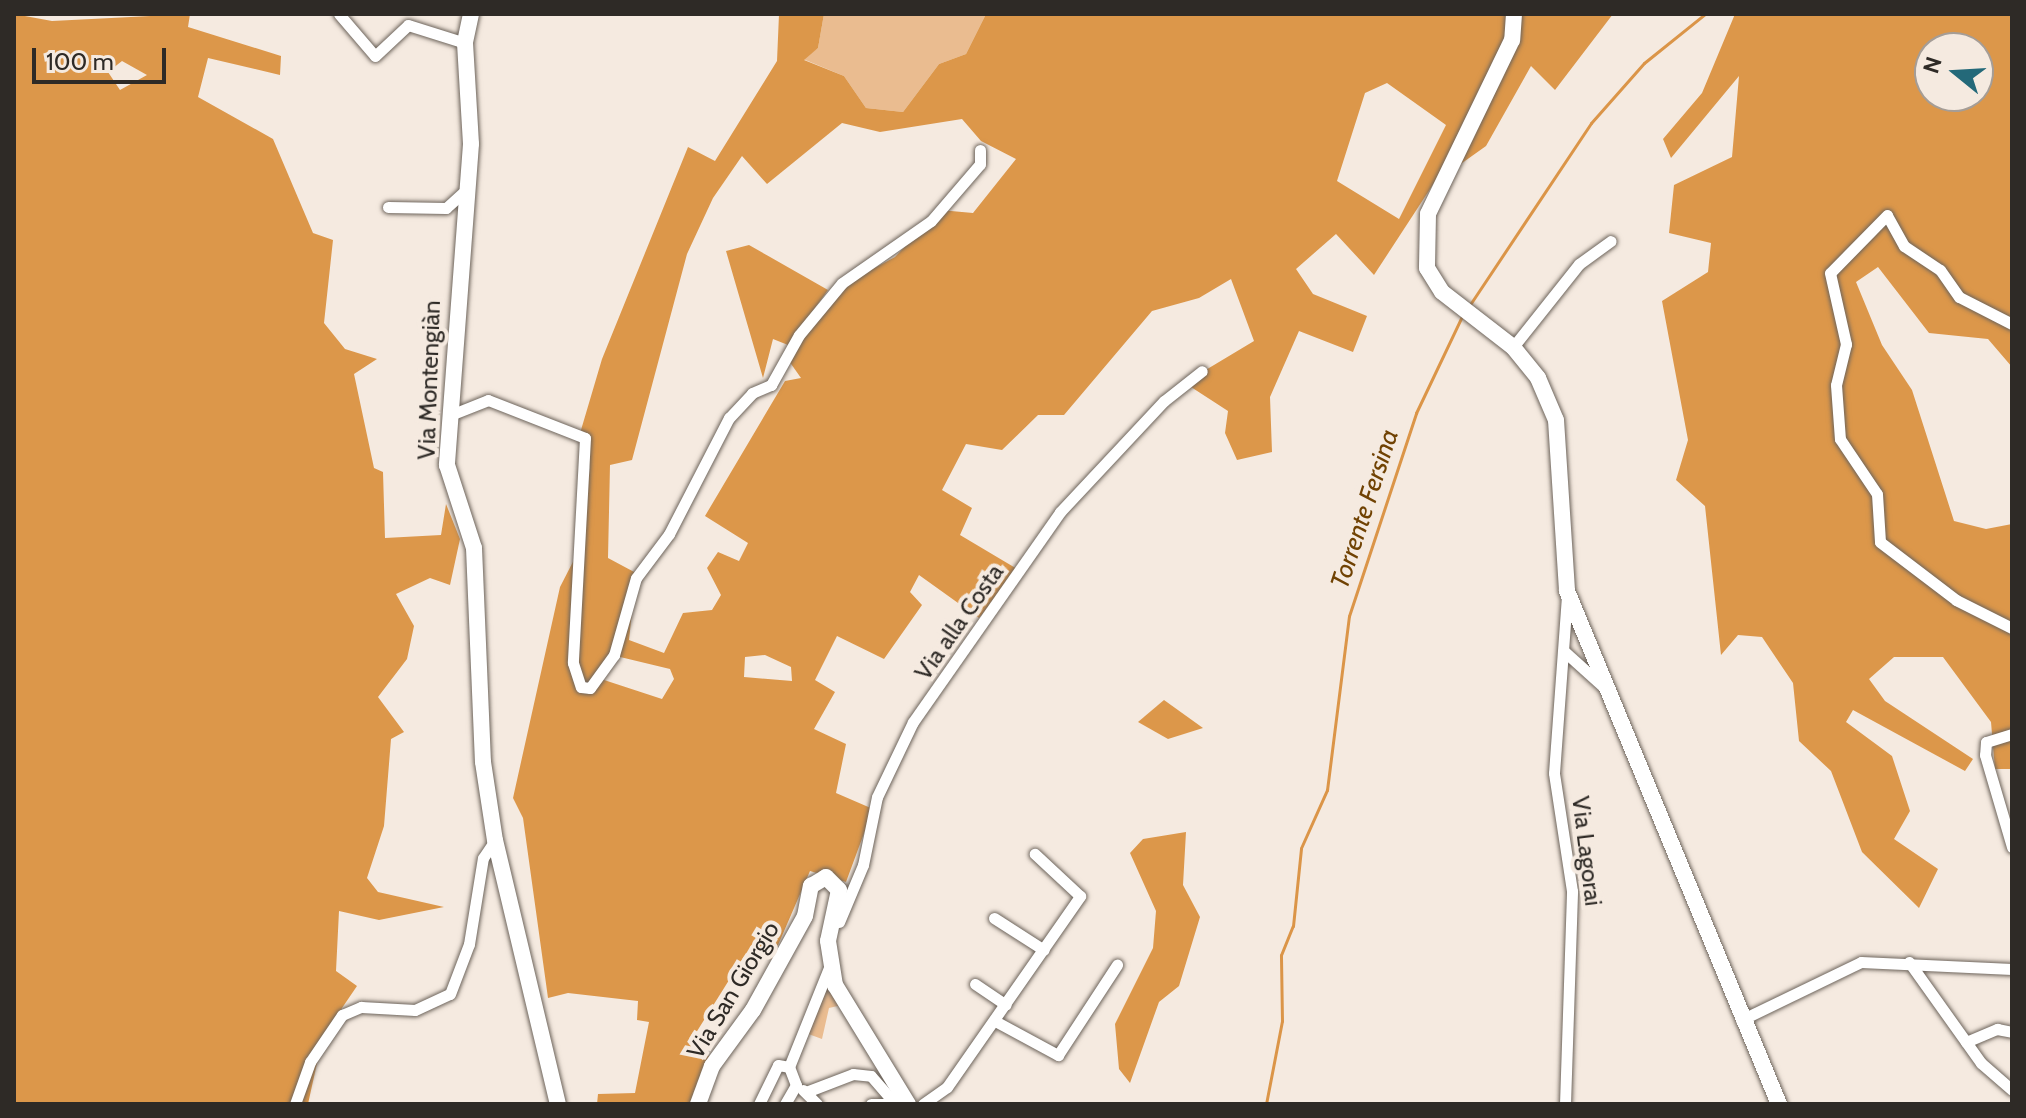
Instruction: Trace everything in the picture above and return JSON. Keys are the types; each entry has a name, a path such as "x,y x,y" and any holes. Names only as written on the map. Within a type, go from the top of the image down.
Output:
{"street":[{"path":"339,14 375,56 408,25 465,43"},
{"name":"Via Montengiàn","path":"471,14 465,43 471,144 464,192 447,465 474,548 483,762 495,840 558,1104"},
{"name":"Via Lagorai","path":"1514,14 1512,40 1428,214 1424,250 1442,292 1513,347 1538,378 1556,420 1567,591 1554,773 1572,891 1565,1104"},
{"path":"448,416 488,400 585,438 573,663 581,687 590,688 614,655 636,578 669,534 729,418 771,385 806,325 842,283 931,221 980,164 980,150"},
{"path":"388,207 446,208 464,192"},
{"path":"2012,324 1959,297 1940,270 1904,246 1887,215 1830,273 1846,344 1836,385 1840,439 1877,494 1880,542 1956,600 2012,628"},
{"path":"1513,347 1579,264 1611,241"},
{"name":"Via alla Costa","path":"828,941 863,865 877,797 913,722 1060,512 1164,401 1202,371"},
{"name":"Via Lagorai","path":"1567,591 1741,1020 1779,1104"},
{"path":"1565,652 1588,641"},
{"name":"Via Lagorai","path":"1565,652 1607,690"},
{"path":"2012,734 1986,742 2012,847"},
{"path":"295,1104 310,1062 342,1015 361,1007 415,1010 450,994 469,944 483,858 495,840"},
{"path":"923,1104 947,1087 1044,950 1080,890 1035,854"},
{"name":"Via San Giorgio","path":"698,1104 712,1066 753,1010 805,916 811,886 826,877 839,890 828,941 830,965 908,1104"},
{"path":"994,918 1044,950"},
{"path":"1741,1020 1861,962 2012,967"},
{"path":"1909,962 1966,1042 2012,1090"},
{"path":"789,1067 830,965"},
{"path":"995,1021 1058,1055 1117,965"},
{"path":"975,984 1006,1005"},
{"path":"1966,1042 1997,1029 2012,1032"},
{"path":"759,1104 778,1065 789,1067 809,1097"},
{"path":"785,1104 862,1075 884,1085 894,1104 871,1104"}],"shaded area":[{"path":"14,14 52,21 190,14 188,27 281,56 280,75 208,58 198,97 273,139 313,233 333,240 324,323 345,349 377,359 354,374 374,468 383,472 385,538 441,535 446,504 460,539 450,585 430,578 396,594 414,626 407,659 378,697 404,732 391,739 384,826 367,878 378,892 444,907 379,920 339,911 336,971 357,986 323,1036 308,1104 14,1104","holes":["122,61 147,75 120,90 108,72"]},
{"path":"779,14 824,14 818,48 804,60 844,76 866,108 903,112 939,64 966,54 986,14 1613,14 1555,90 1531,66 1486,146 1434,183 1374,275 1336,234 1296,269 1313,294 1367,316 1353,352 1299,331 1270,397 1272,452 1237,460 1225,433 1228,411 1191,387 1194,377 1254,341 1231,279 1199,298 1152,311 1064,415 1038,415 1002,450 966,444 942,490 972,508 960,535 1019,570 979,618 919,575 910,592 922,605 884,659 837,636 815,680 835,692 814,729 846,744 836,793 873,809 846,882 810,871 772,959 746,953 689,1044 712,1058 693,1104 597,1104 598,1094 635,1093 649,1022 637,1020 638,1001 568,993 548,998 523,818 513,798 560,587 578,552 590,468 581,430 602,359 688,147 715,161 777,61","holes":["1387,83 1446,125 1399,219 1337,181 1365,93","962,119 981,141 1016,159 973,213 940,210 895,257 854,279 813,322 789,361 801,378 785,381 705,516 748,543 739,561 718,552 707,568 721,595 712,610 683,613 664,653 629,640 636,573 608,558 610,465 632,460 687,254 713,198 742,156 767,184 842,123 880,132","765,655 791,667 792,681 744,677 745,657","616,656 670,669 674,679 662,699 601,679"]},
{"path":"824,14 986,14 966,54 939,64 903,112 866,108 844,76 803,59 818,48"},
{"path":"1735,14 2012,14 2012,367 1988,339 1929,333 1878,267 1856,282 1882,345 1912,390 1954,521 1986,529 2012,524 2012,769 1995,769 1991,722 1943,657 1894,657 1869,679 1885,701 1973,759 1965,771 1853,710 1846,722 1892,756 1910,811 1894,839 1938,869 1919,908 1862,852 1831,771 1799,741 1793,683 1762,637 1738,635 1721,655 1705,506 1676,480 1688,440 1662,301 1708,272 1711,243 1669,233 1674,185 1732,157 1739,76 1671,158 1663,139 1702,93"},
{"path":"749,245 828,290 788,345 773,339 763,378 726,251"},
{"path":"1164,700 1203,728 1168,739 1138,722"},
{"path":"1186,832 1183,885 1200,917 1179,986 1159,1002 1130,1083 1119,1069 1115,1024 1153,948 1156,911 1130,853 1143,839"},
{"path":"825,972 842,1005 829,1008 822,1039 803,1032"}],"waterway":[{"name":"Torrente Fersina","path":"1469,306 1591,123 1644,63 1705,14"},
{"name":"Torrente Fersina","path":"1266,1104 1282,1021 1281,955 1293,926 1301,848 1327,790 1349,616 1416,413 1462,316"}]}
